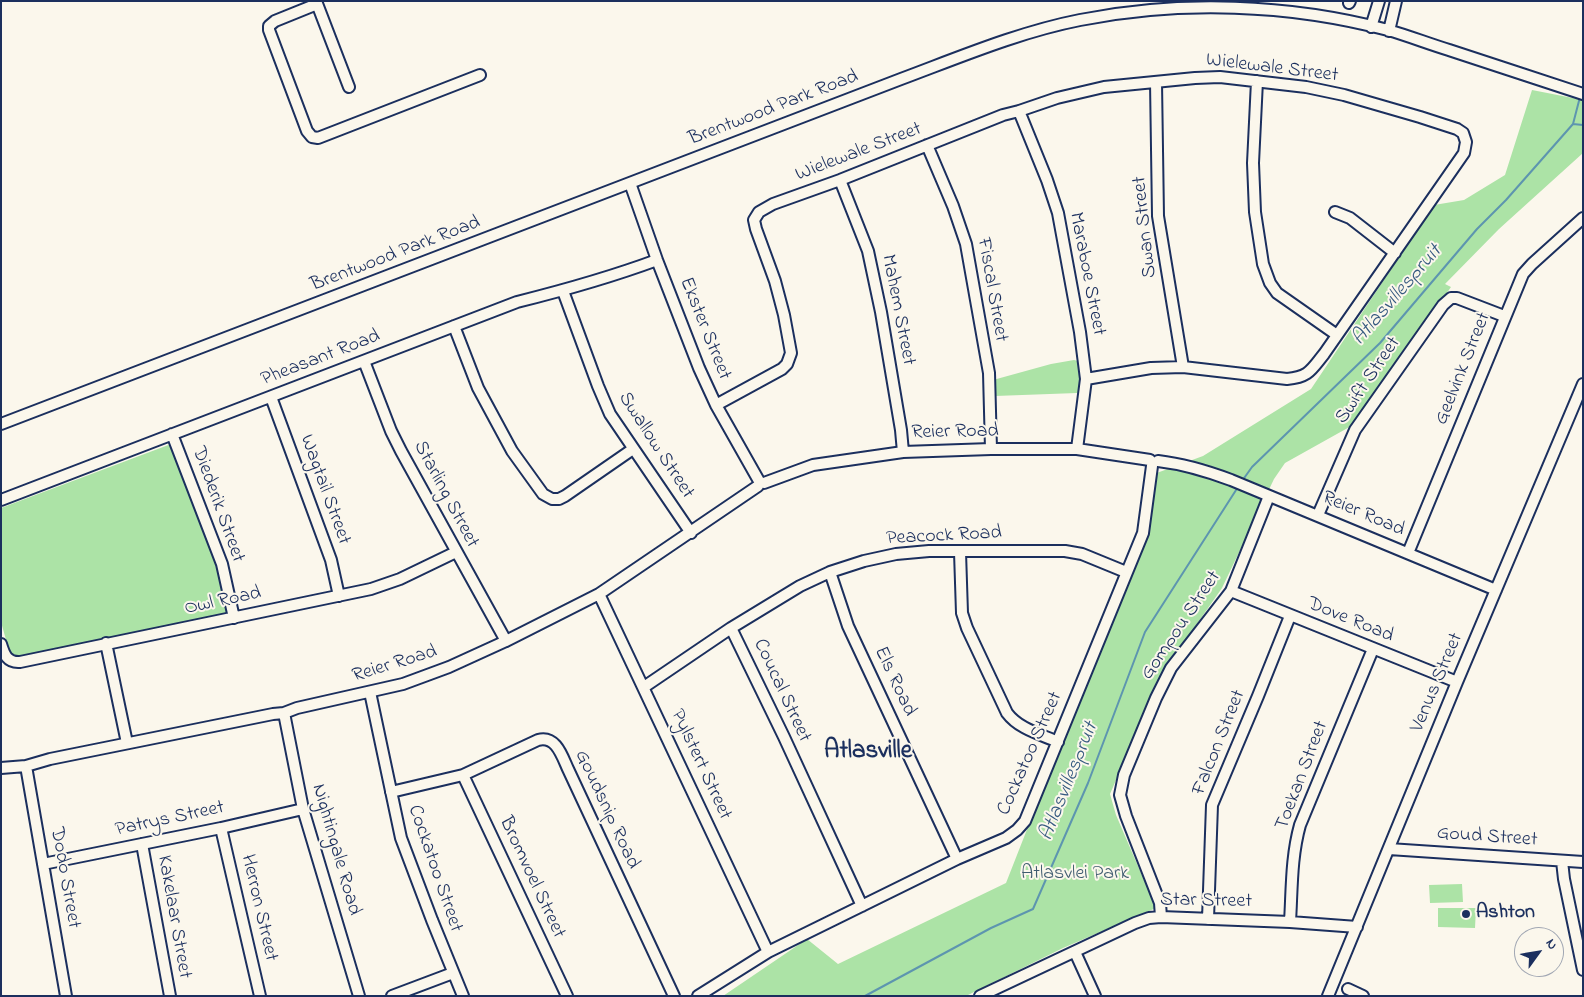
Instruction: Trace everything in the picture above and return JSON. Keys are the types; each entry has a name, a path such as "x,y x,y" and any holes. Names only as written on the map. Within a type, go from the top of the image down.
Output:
{"street":[{"path":"1372,26 1379,1"},
{"path":"1389,31 1396,1"},
{"path":"349,87 317,3 275,21 270,26 269,30 307,131 312,137 318,138 480,75"},
{"name":"Brentwood Park Road","path":"1,424 990,46 1032,32 1080,20 1139,10 1177,7 1257,8 1303,14 1372,26 1579,92"},
{"name":"Wielewale Street","path":"716,405 782,369 787,364 791,353 775,281 756,229 754,220 759,212 773,204 840,180 1004,115 1057,98 1104,87 1220,77 1306,87 1344,95 1420,117 1463,133 1466,142 1464,153 1307,375 1287,379 1183,367 1152,368 1086,379"},
{"path":"1257,81 1253,163 1255,212 1263,264 1270,283 1277,292 1336,335"},
{"name":"Swan Street","path":"1156,82 1158,216 1183,367"},
{"name":"Maraboe Street","path":"1019,111 1058,212 1080,332 1086,379 1076,449"},
{"name":"Fiscal Street","path":"928,145 966,244 989,372 991,449"},
{"name":"Mahem Street","path":"840,180 868,250 881,312 903,452"},
{"name":"Ekster Street","path":"630,183 699,368 716,405 760,483"},
{"path":"1335,212 1350,218 1395,253"},
{"name":"Geelvink Street","path":"1408,553 1504,316 1526,270 1583,218"},
{"name":"Pheasant Road","path":"1,500 517,302 563,291 658,260"},
{"name":"Swallow Street","path":"563,291 610,414 691,533"},
{"name":"Swift Street","path":"1318,515 1355,430 1443,305 1451,298 1457,298 1504,316"},
{"path":"454,326 478,388 490,412 512,452 539,491 547,498 562,498 633,449"},
{"name":"Starling Street","path":"364,361 391,431 506,641"},
{"name":"Venus Street","path":"1328,996 1457,682 1583,384"},
{"name":"Wagtail Street","path":"271,397 332,560 339,596"},
{"name":"Diederik Street","path":"172,434 222,564 234,618"},
{"name":"Reier Road","path":"1,768 26,766 127,743 284,713 297,708 403,684 435,673 506,641 599,594 691,533 760,483 813,465 903,452 1076,449 1154,462 1179,464 1203,470 1245,485 1496,590"},
{"name":"Cockatoo Street","path":"698,996 768,952 957,859 1006,838 1025,821 1143,533 1154,462"},
{"name":"Gompou Street","path":"1161,917 1160,903 1126,816 1120,795 1124,775 1156,698 1171,668 1231,591 1269,496"},
{"name":"Peacock Road","path":"644,686 731,628 800,586 830,572 864,561 896,554 929,551 1065,551 1082,554 1126,572"},
{"name":"Owl Road","path":"1,644 4,655 11,662 15,663 371,589 400,579 456,552"},
{"path":"960,552 962,613 967,628 1007,714 1021,727 1058,742"},
{"name":"Els Road","path":"830,572 848,626 957,859"},
{"name":"Dove Road","path":"1231,591 1457,682"},
{"name":"Pylstert Street","path":"599,594 768,952"},
{"name":"Falcon Street","path":"1208,919 1212,805 1290,616"},
{"name":"Coucal Street","path":"731,628 780,728 862,906"},
{"path":"106,644 127,743"},
{"name":"Toekan Street","path":"1290,922 1293,856 1300,825 1373,649"},
{"name":"Cockatoo Street","path":"370,692 401,838 463,996"},
{"name":"Nightingale Road","path":"284,713 302,809 359,996"},
{"name":"Goudsnip Road","path":"390,792 463,775 538,740 547,740 556,746 674,996"},
{"name":"Dodo Street","path":"26,766 66,996"},
{"name":"Bromvoel Street","path":"463,775 567,996"},
{"name":"Patrys Street","path":"43,864 221,828 302,809"},
{"name":"Herron Street","path":"221,828 260,996"},
{"name":"Kakelaar Street","path":"142,844 170,996"},
{"name":"Goud Street","path":"1389,848 1583,862"},
{"path":"1562,861 1583,970"},
{"name":"Star Street","path":"980,996 1149,918 1290,922 1357,927"},
{"path":"1074,952 1094,996"},
{"path":"392,996 453,973"},
{"path":"1348,989 1363,996"}],"green space":[{"name":"Atlasvlei Park","path":"1532,90 1583,100 1583,153 1499,229 1445,284 1451,287 1353,425 1285,463 1274,479 1222,588 1162,674 1110,794 1116,815 1156,908 1063,948 966,996 723,996 807,939 838,964 1006,883 1075,707 1145,537 1154,474 1203,456 1311,389 1434,205 1464,200 1505,175"},
{"path":"1078,361 1080,366 1080,391 1077,393 995,396 993,380 1051,364"},
{"path":"171,444 220,567 229,610 227,613 222,617 15,657 10,654 1,622 1,508"},
{"path":"1462,884 1463,902 1430,903 1429,885"},
{"path":"1438,908 1476,908 1475,928 1438,927"}],"waterway":[{"name":"Atlasvillespruit","path":"1242,481 1252,467 1380,343 1477,229 1506,200 1573,124 1580,97"},
{"path":"1573,124 1583,125"},
{"name":"Atlasvillespruit","path":"865,996 991,928 1033,909 1088,783 1145,632 1238,487"}],"place":[{"name":"Ashton","path":"1466,914"}],"district":[{"name":"Atlasville","path":"868,753"}]}
